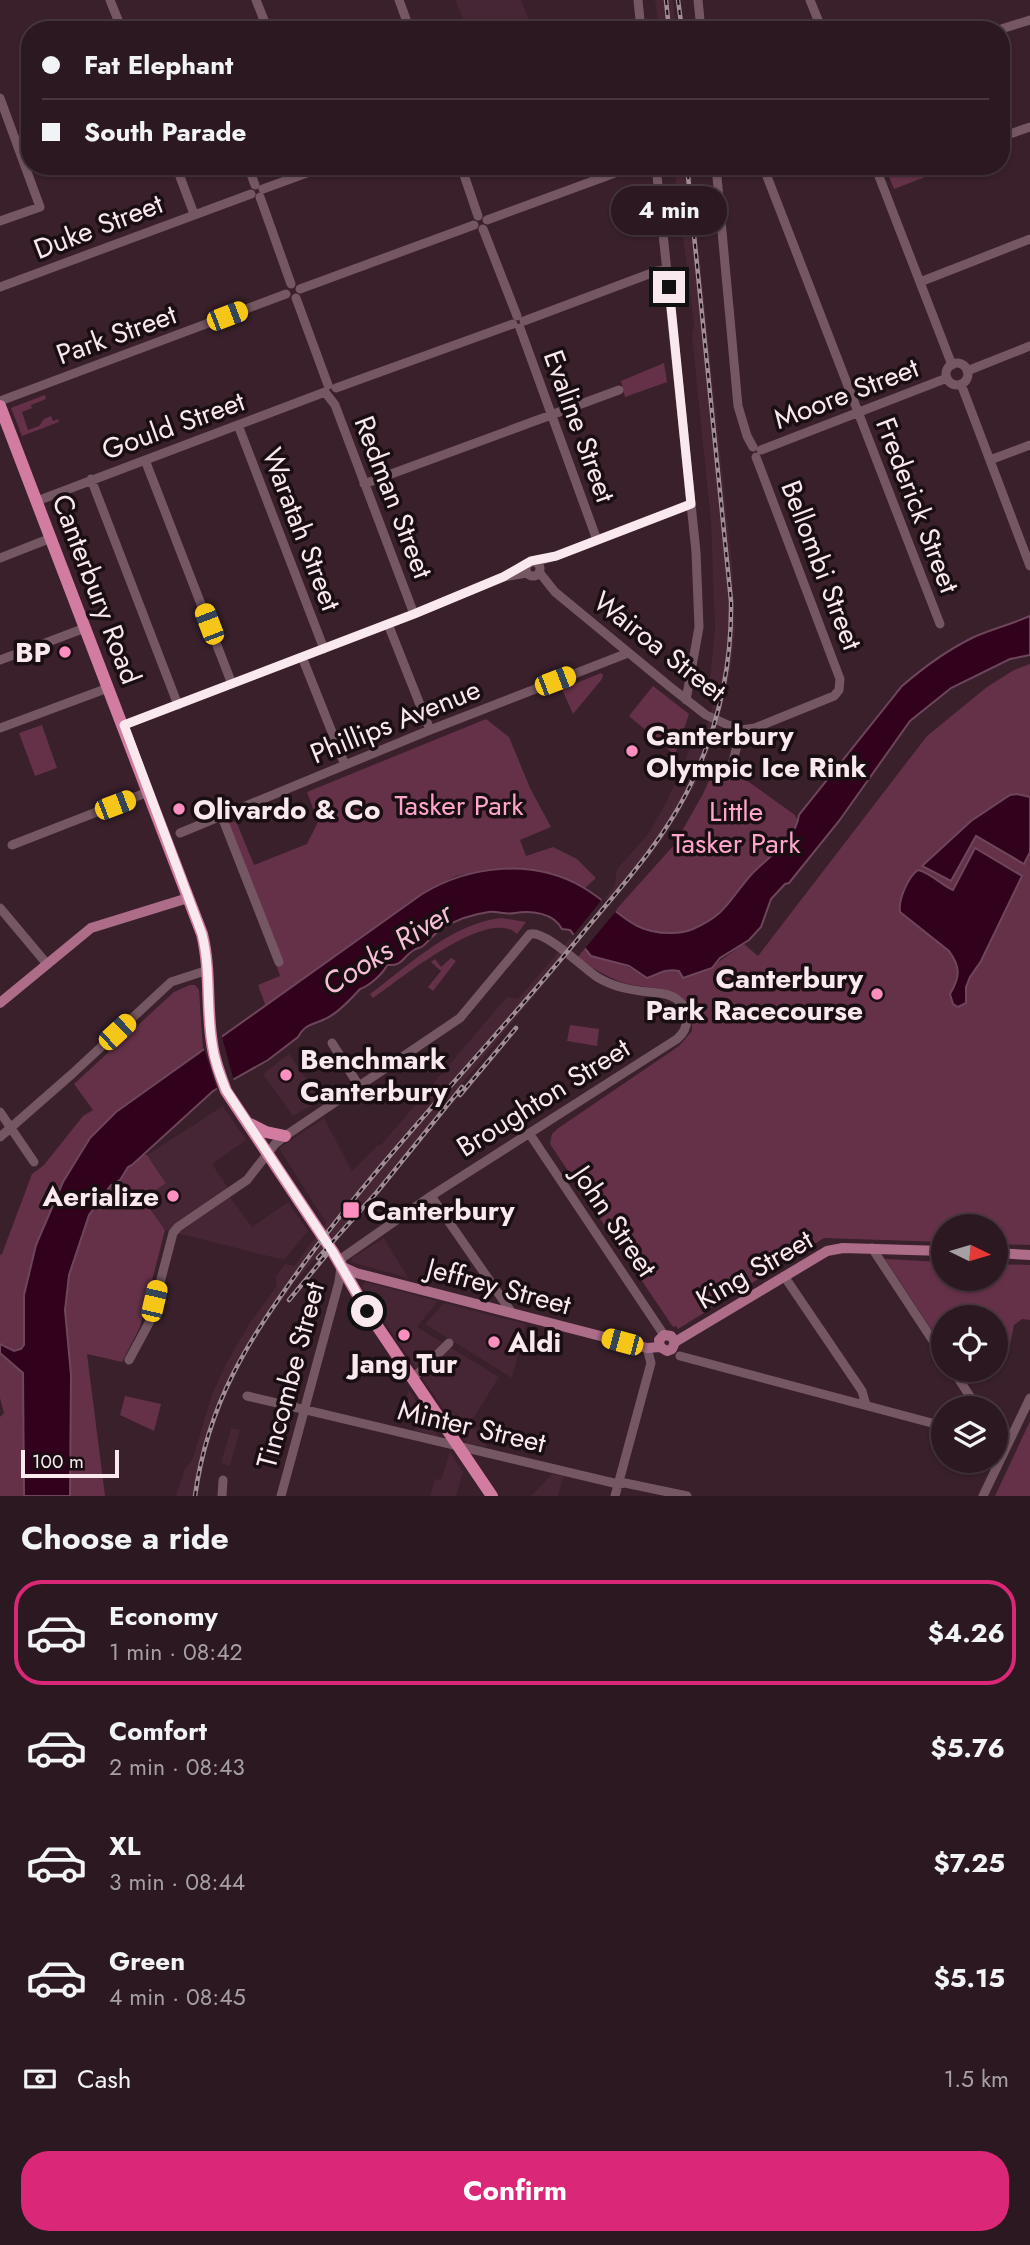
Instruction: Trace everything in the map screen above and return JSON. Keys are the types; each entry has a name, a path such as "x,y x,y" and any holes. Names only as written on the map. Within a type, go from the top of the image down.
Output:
{"highway":[{"name":"Canterbury Road","path":"0,404 202,934 208,970 212,1044 217,1066 231,1099 333,1252 356,1293 492,1496"},
{"path":"247,1122 266,1132 285,1136"}],"main road":[{"path":"0,1003 91,928 188,898"},
{"name":"King Street","path":"675,1342 827,1251 843,1248 931,1250"},
{"path":"1008,1254 1030,1255"},
{"name":"Jeffrey Street","path":"341,1266 356,1273 647,1348"},
{"path":"647,1348 660,1347 670,1350 675,1342 671,1336 664,1335 659,1340 660,1347"}],"street":[{"path":"110,0 118,21"},
{"path":"256,0 264,21"},
{"path":"399,0 407,21"},
{"path":"638,0 640,21"},
{"path":"698,0 700,21"},
{"path":"810,0 818,21"},
{"path":"1010,26 1030,20"},
{"path":"0,98 21,155"},
{"path":"1010,134 1030,127"},
{"path":"0,221 40,207 28,175"},
{"path":"179,175 194,214"},
{"path":"251,175 290,284 287,287 294,294"},
{"name":"Duke Street","path":"0,287 302,175"},
{"name":"Evaline Street","path":"464,175 597,540"},
{"name":"Park Street","path":"0,404 609,175"},
{"path":"657,175 696,552 699,627 687,700"},
{"name":"Bellombi Street","path":"717,175 738,406 840,679 839,690 828,699 755,728 741,730"},
{"name":"Frederick Street","path":"766,175 940,624"},
{"path":"878,175 952,365"},
{"path":"920,282 1030,239"},
{"name":"Gould Street","path":"37,501 330,390 657,271 667,270"},
{"name":"Redman Street","path":"294,294 414,614"},
{"path":"967,371 1030,346"},
{"path":"952,365 962,365 967,371 966,380 961,384 953,384 947,378 947,370 952,365"},
{"name":"Moore Street","path":"757,452 947,378"},
{"path":"961,384 1030,566"},
{"path":"364,484 619,390"},
{"name":"Waratah Street","path":"238,425 324,649"},
{"path":"990,460 1030,445"},
{"path":"145,460 232,684"},
{"path":"91,480 178,705"},
{"path":"124,725 503,577 533,569 556,556 691,504"},
{"path":"0,558 51,538"},
{"name":"Wairoa Street","path":"533,569 555,592 706,715 741,730"},
{"path":"388,624 430,730"},
{"path":"0,660 85,628"},
{"name":"Phillips Avenue","path":"180,833 430,730 628,653"},
{"path":"302,657 345,765"},
{"path":"0,727 108,688"},
{"path":"731,769 741,730"},
{"path":"12,845 148,792"},
{"path":"222,817 279,962"},
{"path":"0,908 47,964"},
{"name":"Broughton Street","path":"341,1266 342,1258 348,1253 431,1196 673,1042 684,1032 687,1023 684,1007 674,997 611,984 538,933 527,936 460,1018 359,1086"},
{"path":"0,1137 171,982 208,970"},
{"path":"129,1360 150,1321 173,1233 178,1227 247,1180 285,1136 359,1086 332,1043"},
{"path":"0,1112 34,1162"},
{"name":"John Street","path":"529,1133 664,1335"},
{"path":"431,1196 512,1313"},
{"path":"872,1248 931,1338"},
{"name":"Tincombe Street","path":"281,1496 340,1282 341,1266"},
{"path":"785,1276 862,1391 866,1405"},
{"path":"490,1307 493,1294 491,1283"},
{"path":"412,1378 449,1343"},
{"path":"615,1496 651,1363 647,1348"},
{"path":"680,1356 931,1423"},
{"name":"Minter Street","path":"247,1396 618,1484 687,1496"},
{"path":"983,1496 1030,1398"},
{"path":"222,1496 223,1480"}],"shaded area":[{"path":"455,0 521,0 529,21 464,21"},
{"path":"655,0 673,0 675,21 658,21"},
{"path":"675,175 691,175 732,565 735,628 731,668 716,733 695,785 663,839 378,1189 298,1278 259,1331 230,1384 214,1425 198,1496 176,1496 184,1471 193,1458 212,1394 227,1362 251,1321 277,1286 275,1277 285,1264 294,1266 326,1223 279,1148 324,1118 352,1171 381,1145 507,997 518,999 614,887 617,869 649,833 667,801 689,751 703,736 715,700 710,680 715,628 711,522 692,336 694,324"},
{"path":"289,1054 321,1101 293,1116 263,1074"},
{"path":"223,1106 246,1140 212,1164 227,1186 230,1197 252,1227 288,1202 308,1231 284,1260 165,1230 142,1199 166,1182 147,1155"},
{"path":"384,1238 408,1278 351,1262 353,1257"},
{"path":"366,1282 438,1301 417,1327 499,1377 469,1425 489,1438 486,1447 466,1443 361,1286"},
{"path":"444,1303 526,1324 512,1378 425,1324"},
{"path":"409,1390 437,1436 414,1430 417,1425 403,1405"},
{"path":"231,1428 240,1430 230,1466 221,1463"},
{"path":"450,1452 463,1472 456,1496 430,1496 435,1479 441,1480"},
{"path":"552,1474 564,1476 558,1496 531,1496"}],"green space":[{"path":"888,175 930,175 894,189"},
{"path":"664,363 667,382 625,397 621,381"},
{"path":"45,395 46,399 22,412 28,430 39,426 44,419 51,416 53,421 58,419 59,422 22,436 11,408"},
{"name":"Canterbury Park Racecourse","path":"1030,664 1030,1245 1008,1244 1008,1214 931,1214 931,1242 824,1238 678,1329 673,1327 550,1144 552,1134 557,1129 679,1046 692,1031 691,1014 686,1003 670,991 621,982 578,957 584,949 597,958 627,967 641,975 673,969 689,976 710,967 744,944 758,956 927,736 987,687 1014,670"},
{"path":"601,673 602,679 573,714 562,689"},
{"path":"653,686 689,714 675,755 629,716"},
{"name":"Tasker Park","path":"486,719 509,737 530,788 551,827 520,840 526,856 553,847 577,859 596,878 585,888 547,874 487,870 456,876 422,894 266,1007 258,985 280,976 228,823 236,821 254,865 307,844 318,822 307,792"},
{"path":"42,725 57,768 35,776 19,733"},
{"name":"Little Tasker Park","path":"718,760 795,815 798,822 783,846 713,919 685,932 671,933 656,931 628,921 614,912 674,845 703,794"},
{"path":"501,918 526,922 517,934 504,928 486,930 466,937 423,962 373,998 370,994 448,937 465,928"},
{"path":"451,958 456,961 433,991 428,987 441,971 431,962 435,959 441,967"},
{"path":"195,985 199,990 203,1050 116,1112 63,1182 36,1245 24,1296 24,1496 0,1496 0,1417 4,1413 0,1398 0,1255 32,1174 44,1165 83,1116 93,1110 74,1084 174,992"},
{"path":"570,1025 599,1029 597,1046 567,1041"},
{"path":"142,1155 147,1155 166,1183 143,1199 165,1230 140,1327 122,1362 87,1354 105,1496 70,1496 71,1375 65,1310 69,1275 89,1215 111,1185 120,1180 128,1167"},
{"path":"885,1259 931,1261 931,1292 1008,1292 1008,1264 1030,1265 1030,1320 1022,1319 1014,1325 1009,1349 1008,1305 931,1305 931,1329"},
{"path":"125,1396 161,1404 154,1431 120,1415"},
{"path":"1030,1421 1030,1496 995,1496"}],"water":[{"name":"Cooks River","path":"1030,616 1030,655 1010,659 951,688 910,721 839,821 789,883 771,899 761,927 749,940 720,958 712,968 683,978 679,971 670,970 647,978 629,966 591,956 570,930 562,929 548,916 528,912 477,914 448,925 400,963 387,965 375,979 360,989 334,1014 307,1027 268,1060 213,1091 128,1167 89,1215 69,1275 65,1310 71,1375 70,1496 24,1496 23,1373 0,1353 0,1344 14,1351 24,1345 24,1295 36,1245 63,1182 90,1138 116,1112 422,894 461,877 502,869 544,872 565,878 584,888 624,918 645,929 677,933 704,924 726,906 750,876 786,841 799,815 902,686 936,659 964,642"},
{"path":"1010,795 1030,797 1030,852 1024,864 976,836 951,881 922,866 971,821"},
{"path":"975,848 1022,876 981,961 970,977 966,987 966,1003 958,1007 953,1004 950,994 958,972 953,957 900,912 900,907 907,883 918,870 953,890"}],"pier":[{"path":"604,897 617,910 582,952 571,938"},
{"path":"221,1033 234,1081 218,1092 203,1046"}],"railway":[{"path":"666,0 668,21"},
{"path":"678,0 681,21"},
{"path":"195,1496 201,1462 220,1402 264,1320 302,1266 369,1181 547,976 638,866 676,811 707,747 725,675 731,601 688,175"},
{"path":"460,1095 516,1028"},
{"path":"318,1258 377,1192 462,1087"},
{"path":"289,1300 327,1254"}],"place":[{"name":"BP","path":"65,652"},
{"name":"Canterbury Olympic Ice Rink","path":"632,751"},
{"name":"Olivardo & Co","path":"179,809"},
{"name":"Canterbury Park Racecourse","path":"877,994"},
{"name":"Benchmark Canterbury","path":"286,1075"},
{"name":"Aerialize","path":"173,1196"},
{"name":"Canterbury","path":"351,1210"},
{"name":"Jang Tur","path":"404,1335"},
{"name":"Aldi","path":"494,1342"}],"route":[{"path":"367,1311 333,1252 226,1090 210,1034 208,970 202,934 124,725 414,614 503,577 531,561 556,556 691,504 669,287"}]}
